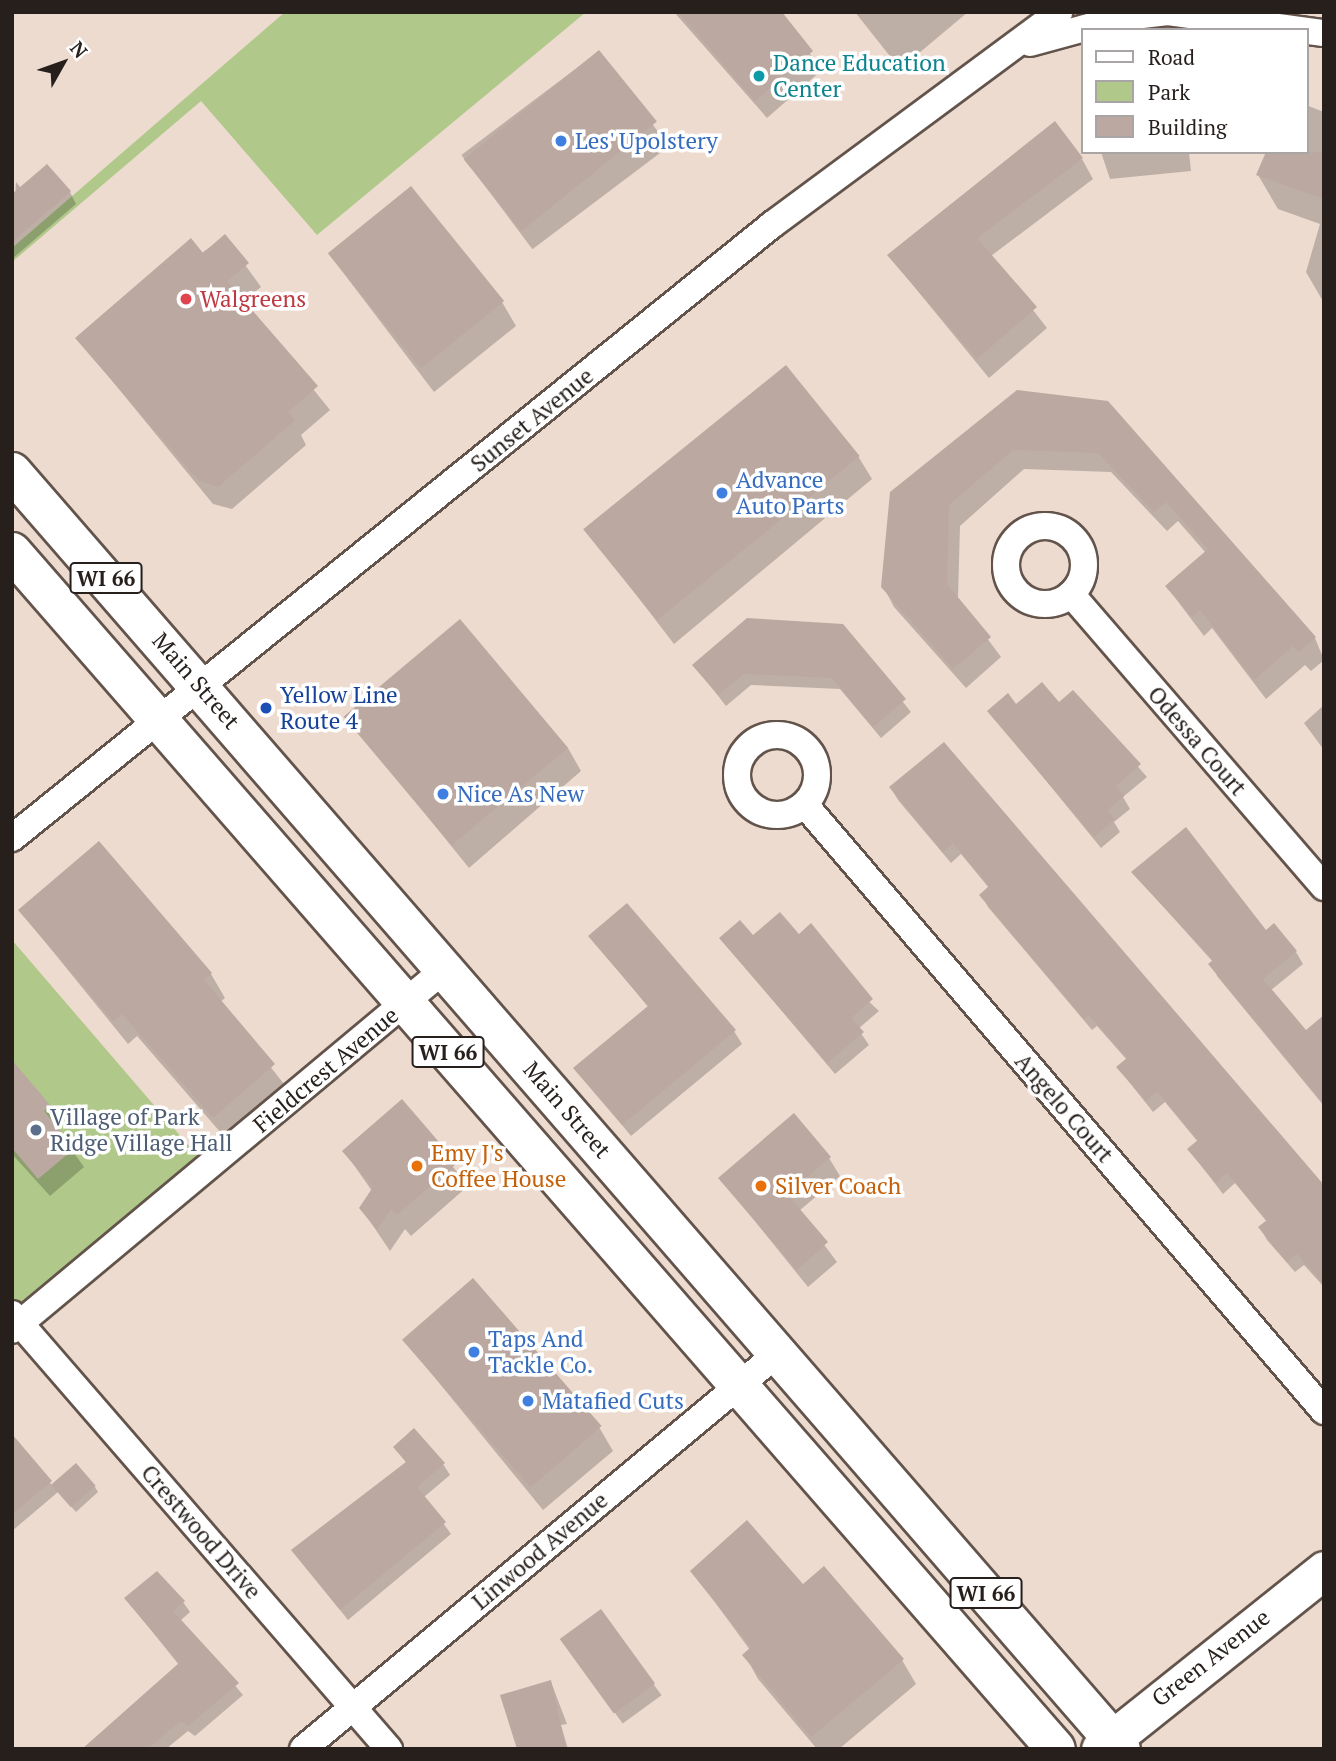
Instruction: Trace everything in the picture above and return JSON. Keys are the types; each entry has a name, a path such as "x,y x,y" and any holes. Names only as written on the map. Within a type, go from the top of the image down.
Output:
{"main road":[{"name":"Main Street","path":"12,472 778,1353 1111,1745"},
{"name":"WI 66","path":"12,552 1056,1749"}],"street":[{"name":"Sunset Avenue","path":"12,838 199,684 773,224 1059,12"},
{"path":"1082,28 1125,15 1211,15 1293,28"},
{"path":"1006,51 1080,29"},
{"name":"Odessa Court","path":"1071,594 1324,887"},
{"name":"Angelo Court","path":"805,805 1324,1411"},
{"name":"Fieldcrest Avenue","path":"15,1323 445,970"},
{"name":"Crestwood Drive","path":"15,1323 389,1749"},
{"name":"Linwood Avenue","path":"303,1749 778,1353"},
{"name":"Green Avenue","path":"1111,1745 1324,1570"}],"green space":[{"path":"285,12 586,12 317,235 201,101 12,262 12,248"},
{"path":"12,940 208,1168 12,1314"}],"building":[{"name":"Dance Education Center","path":"678,12 782,12 813,51 755,101"},
{"name":"Les' Upolstery","path":"599,50 657,121 522,231 464,160"},
{"path":"1055,121 1083,158 977,238 1037,307 977,359 887,255"},
{"path":"1324,152 1324,199 1256,175 1265,154"},
{"path":"47,164 71,191 12,242 12,194"},
{"path":"411,186 504,301 421,368 328,253"},
{"name":"Walgreens","path":"225,234 249,263 227,281 318,386 288,412 295,420 218,487 198,480 75,338 191,238 203,253"},
{"name":"Advance Auto Parts","path":"786,365 860,456 657,620 583,529"},
{"path":"1017,390 1108,401 1316,637 1299,652 1293,646 1254,680 1200,610 1192,617 1165,586 1208,549 1166,502 1154,512 1098,453 1013,450 949,505 947,584 991,637 953,669 881,587 890,492"},
{"path":"747,618 843,624 906,699 873,727 832,678 744,674 718,695 692,665"},
{"path":"460,619 568,748 452,845 344,717"},
{"path":"1042,682 1059,702 1073,690 1141,764 1116,786 1124,796 1107,810 1115,819 1094,837 987,711 1008,693 1016,704"},
{"path":"944,742 1324,1185 1324,1285 1297,1254 1287,1262 1258,1227 1267,1220 1227,1173 1216,1183 1187,1149 1198,1140 1157,1091 1146,1101 1116,1067 1127,1058 1089,1015 1084,1019 979,895 989,886 953,843 943,852 889,787"},
{"path":"1186,827 1266,930 1274,923 1297,951 1263,979 1306,1030 1324,1015 1324,1104 1208,964 1213,960 1131,872"},
{"path":"99,841 212,973 204,980 275,1064 213,1118 122,1014 113,1021 18,910"},
{"path":"627,903 736,1030 622,1125 573,1068 648,1006 588,936"},
{"path":"780,912 799,934 811,923 873,999 851,1018 864,1032 827,1063 719,938 740,920 753,935"},
{"name":"Village of Park Ridge Village Hall","path":"12,1060 51,1106 44,1111 75,1148 38,1179 12,1148"},
{"path":"402,1099 457,1163 397,1215 391,1209 377,1230 359,1208 373,1187 342,1151"},
{"name":"Silver Coach","path":"794,1113 831,1157 787,1194 828,1242 797,1270 718,1178"},
{"path":"473,1278 602,1426 531,1488 402,1340"},
{"path":"414,1428 445,1463 417,1487 446,1522 340,1610 291,1550 406,1462 393,1447"},
{"path":"12,1434 52,1481 12,1514"},
{"path":"76,1463 96,1486 71,1507 51,1485"},
{"path":"747,1520 803,1584 824,1566 904,1659 811,1737 742,1655 751,1647 690,1571"},
{"path":"157,1571 185,1601 173,1611 239,1683 188,1726 181,1721 147,1749 82,1749 179,1663 124,1598"},
{"path":"601,1609 655,1683 614,1713 560,1639"},
{"path":"551,1680 566,1749 517,1749 500,1695"}],"place":[{"name":"Dance Education Center","path":"759,76"},
{"name":"Les' Upolstery","path":"561,141"},
{"name":"Walgreens","path":"186,299"},
{"name":"Advance Auto Parts","path":"722,493"},
{"name":"Yellow Line Route 4","path":"266,708"},
{"name":"Nice As New","path":"443,794"},
{"name":"Village of Park Ridge Village Hall","path":"36,1130"},
{"name":"Emy J's Coffee House","path":"417,1166"},
{"name":"Silver Coach","path":"761,1186"},
{"name":"Taps And Tackle Co.","path":"474,1352"},
{"name":"Matafied Cuts","path":"528,1401"}]}
